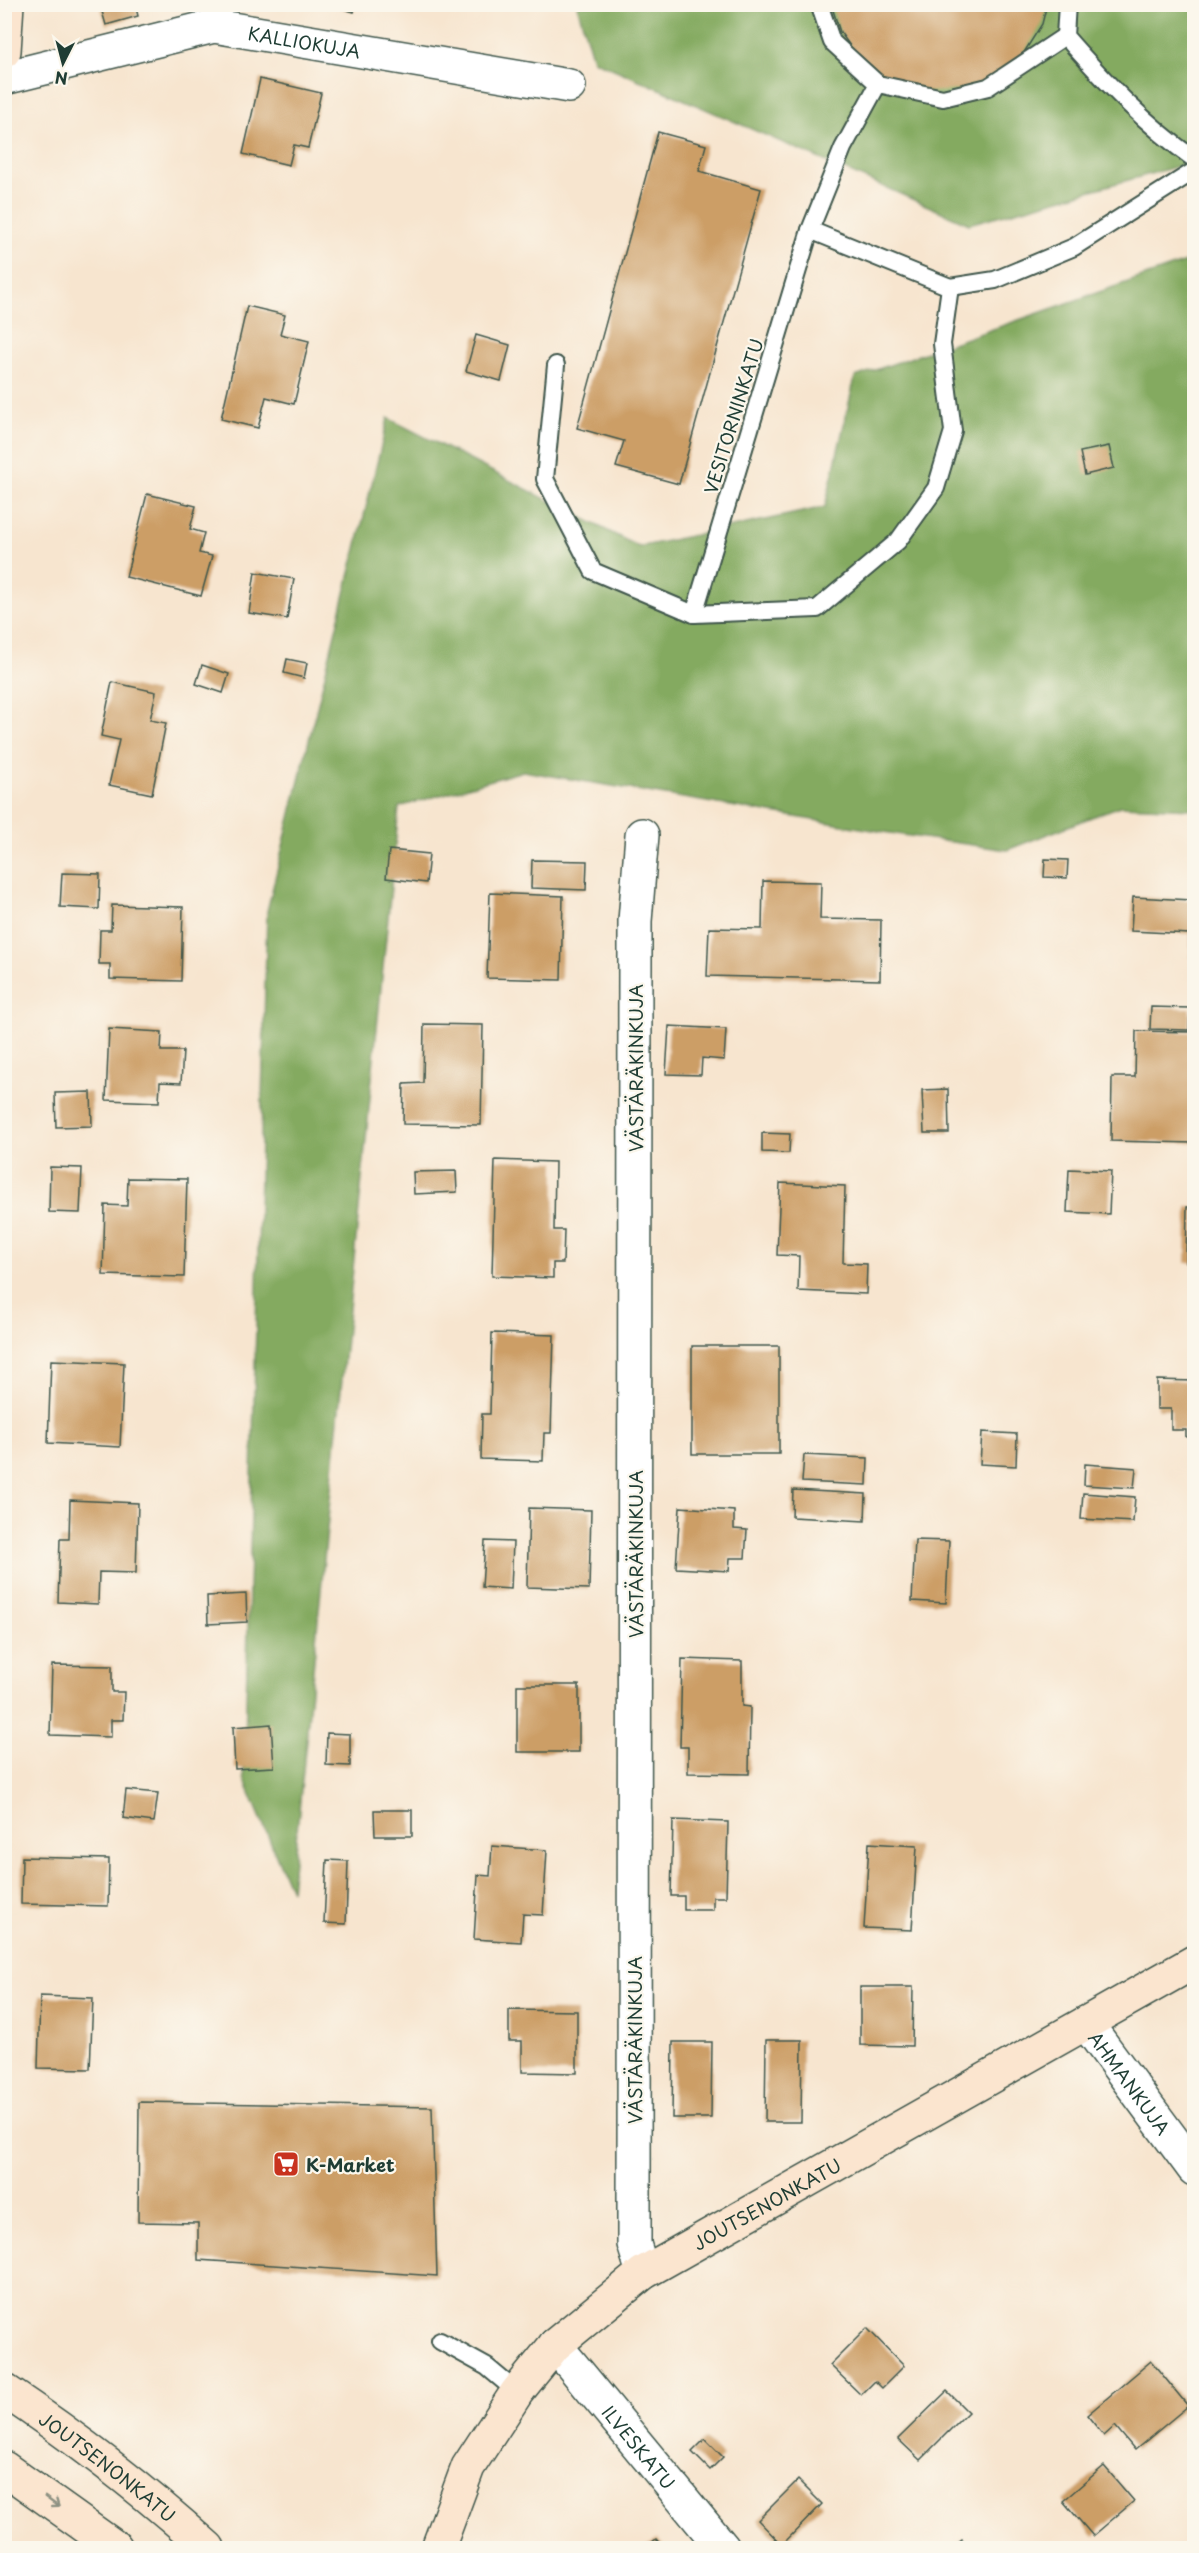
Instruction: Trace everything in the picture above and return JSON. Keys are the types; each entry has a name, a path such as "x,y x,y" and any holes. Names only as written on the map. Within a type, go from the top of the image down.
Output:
{"main road":[{"path":"4,51 7,4"},
{"name":"JOUTSENONKATU","path":"438,2548 468,2467 517,2392 555,2345 643,2273 1194,1962"},
{"name":"JOUTSENONKATU","path":"4,2390 59,2426 151,2497 208,2548"},
{"path":"4,2468 116,2548"}],"street":[{"name":"KALLIOKUJA","path":"4,78 214,26 569,86"},
{"name":"VÄSTÄRÄKINKUJA","path":"642,835 635,945 634,2244 643,2273"},
{"name":"AHMANKUJA","path":"1086,2023 1194,2169"},
{"name":"ILVESKATU","path":"555,2345 723,2548"}],"lane":[{"path":"819,4 832,42 878,84 943,98 988,87 1065,36"},
{"path":"1067,4 1065,36 1118,96 1164,138 1194,159"},
{"name":"VESITORNINKATU","path":"694,614 810,230 843,148 878,84"},
{"path":"810,230 950,287 995,280 1074,247 1194,171"},
{"path":"556,365 546,479 592,571 694,614 816,609 898,541 936,488 953,431 942,344 950,287"},
{"path":"440,2341 487,2367 517,2392"}],"green space":[{"path":"577,5 1194,5 1194,162 969,224 593,60"},
{"path":"1194,259 1194,809 1120,806 1007,850 896,834 523,771 399,807 291,1891 244,1778 267,911 388,418 639,547 825,507 855,377"}],"building":[{"path":"117,4 135,4 138,16 106,25 101,8"},
{"path":"327,4 356,4 354,12"},
{"path":"831,4 1047,4 1042,24 1023,54 995,77 962,90 925,92 891,81 861,61 840,32"},
{"path":"260,79 321,93 308,148 294,145 289,165 243,154"},
{"path":"658,132 706,145 699,171 761,189 679,484 616,467 624,441 577,428"},
{"path":"247,306 285,315 280,334 309,341 294,404 266,397 258,428 221,419"},
{"path":"476,335 510,345 501,381 466,371"},
{"path":"1109,446 1114,468 1085,475 1080,452"},
{"path":"147,494 196,506 190,529 204,533 199,553 212,556 201,596 126,577"},
{"path":"255,572 294,579 287,619 249,613"},
{"path":"287,659 307,663 304,678 284,673"},
{"path":"202,665 229,674 223,693 196,684"},
{"path":"112,682 156,692 150,720 166,723 152,794 109,785 119,740 101,736"},
{"path":"389,850 429,854 426,883 386,878"},
{"path":"1045,859 1068,860 1067,878 1044,877"},
{"path":"532,860 587,861 586,890 531,888"},
{"path":"62,873 100,874 99,909 60,907"},
{"path":"763,881 821,882 820,919 881,920 880,980 707,976 709,928 762,929"},
{"path":"490,893 563,896 561,980 487,978"},
{"path":"1133,897 1191,900 1190,911 1194,911 1194,958 1190,957 1190,934 1131,931"},
{"path":"112,905 183,907 181,981 110,979 110,964 99,964 100,930 111,930"},
{"path":"1151,1007 1190,1008 1189,1030 1150,1029"},
{"path":"424,1024 483,1025 481,1125 403,1124 404,1084 423,1083"},
{"path":"669,1026 726,1029 724,1060 702,1058 701,1075 666,1074"},
{"path":"109,1029 162,1032 161,1051 183,1051 181,1083 160,1082 159,1102 106,1100"},
{"path":"1136,1031 1194,1032 1194,1143 1111,1141 1112,1077 1135,1077"},
{"path":"948,1089 949,1133 924,1133 922,1090"},
{"path":"91,1092 92,1126 56,1127 55,1093"},
{"path":"762,1133 790,1134 789,1153 762,1152"},
{"path":"495,1160 555,1162 554,1230 564,1230 563,1263 553,1263 553,1278 492,1276"},
{"path":"50,1167 82,1168 80,1213 49,1212"},
{"path":"1069,1169 1111,1171 1109,1214 1067,1212"},
{"path":"456,1171 457,1192 414,1194 413,1172"},
{"path":"128,1178 187,1179 184,1277 103,1275 105,1205 127,1206"},
{"path":"780,1183 845,1186 843,1263 867,1264 866,1294 798,1291 799,1256 777,1255"},
{"path":"1187,1207 1194,1207 1194,1263 1186,1263"},
{"path":"492,1333 554,1335 551,1433 544,1433 543,1461 481,1459 482,1414 490,1414"},
{"path":"692,1346 779,1346 779,1454 692,1454"},
{"path":"51,1360 124,1363 120,1447 48,1443"},
{"path":"1157,1380 1194,1381 1194,1437 1186,1437 1186,1430 1171,1430 1171,1409 1157,1409"},
{"path":"982,1432 1017,1434 1016,1466 980,1464"},
{"path":"804,1455 868,1458 867,1485 802,1482"},
{"path":"1085,1464 1136,1468 1134,1488 1084,1485"},
{"path":"793,1490 866,1494 865,1521 792,1517"},
{"path":"1083,1493 1135,1497 1133,1522 1081,1519"},
{"path":"70,1500 138,1503 136,1573 99,1572 98,1604 58,1602 60,1539 69,1539"},
{"path":"680,1507 734,1511 734,1529 747,1530 745,1558 730,1558 729,1571 676,1568"},
{"path":"529,1508 591,1510 589,1589 527,1587"},
{"path":"915,1540 949,1541 946,1603 912,1601"},
{"path":"485,1541 513,1542 511,1589 482,1587"},
{"path":"246,1594 247,1622 208,1624 207,1596"},
{"path":"682,1659 742,1661 742,1706 750,1707 749,1774 688,1773 688,1747 680,1747"},
{"path":"52,1665 112,1666 112,1692 124,1692 123,1720 111,1720 111,1737 50,1735"},
{"path":"517,1685 579,1685 579,1752 517,1752"},
{"path":"271,1724 274,1767 235,1769 233,1727"},
{"path":"327,1733 350,1734 350,1766 326,1765"},
{"path":"126,1790 158,1793 154,1822 123,1818"},
{"path":"374,1810 412,1810 412,1836 375,1836"},
{"path":"673,1820 728,1822 726,1897 713,1897 713,1910 684,1910 684,1896 671,1896"},
{"path":"869,1843 917,1846 912,1930 864,1928"},
{"path":"492,1846 547,1850 543,1915 523,1914 521,1942 474,1939 478,1875 490,1876"},
{"path":"22,1857 109,1859 108,1906 21,1904"},
{"path":"327,1860 348,1861 346,1924 324,1923"},
{"path":"860,1987 913,1987 912,2046 860,2045"},
{"path":"40,1996 93,1998 90,2069 38,2068"},
{"path":"509,2010 577,2011 577,2073 522,2072 522,2041 509,2041"},
{"path":"766,2040 802,2040 801,2122 765,2122"},
{"path":"673,2042 712,2042 711,2118 672,2118"},
{"name":"K-Market","path":"139,2102 432,2107 437,2276 198,2260 198,2223 138,2222"},
{"path":"867,2328 904,2366 882,2388 875,2381 861,2395 830,2365"},
{"path":"1151,2361 1188,2406 1135,2450 1115,2426 1104,2436 1087,2415"},
{"path":"947,2391 968,2412 920,2460 898,2439"},
{"path":"705,2439 723,2457 710,2470 692,2452"},
{"path":"1104,2466 1134,2501 1093,2536 1063,2501"},
{"path":"798,2480 822,2504 782,2545 758,2520"},
{"path":"656,2539 664,2548 645,2548"},
{"path":"962,2540 969,2548 952,2548"}],"place":[{"name":"K-Market","path":"286,2164"}]}
